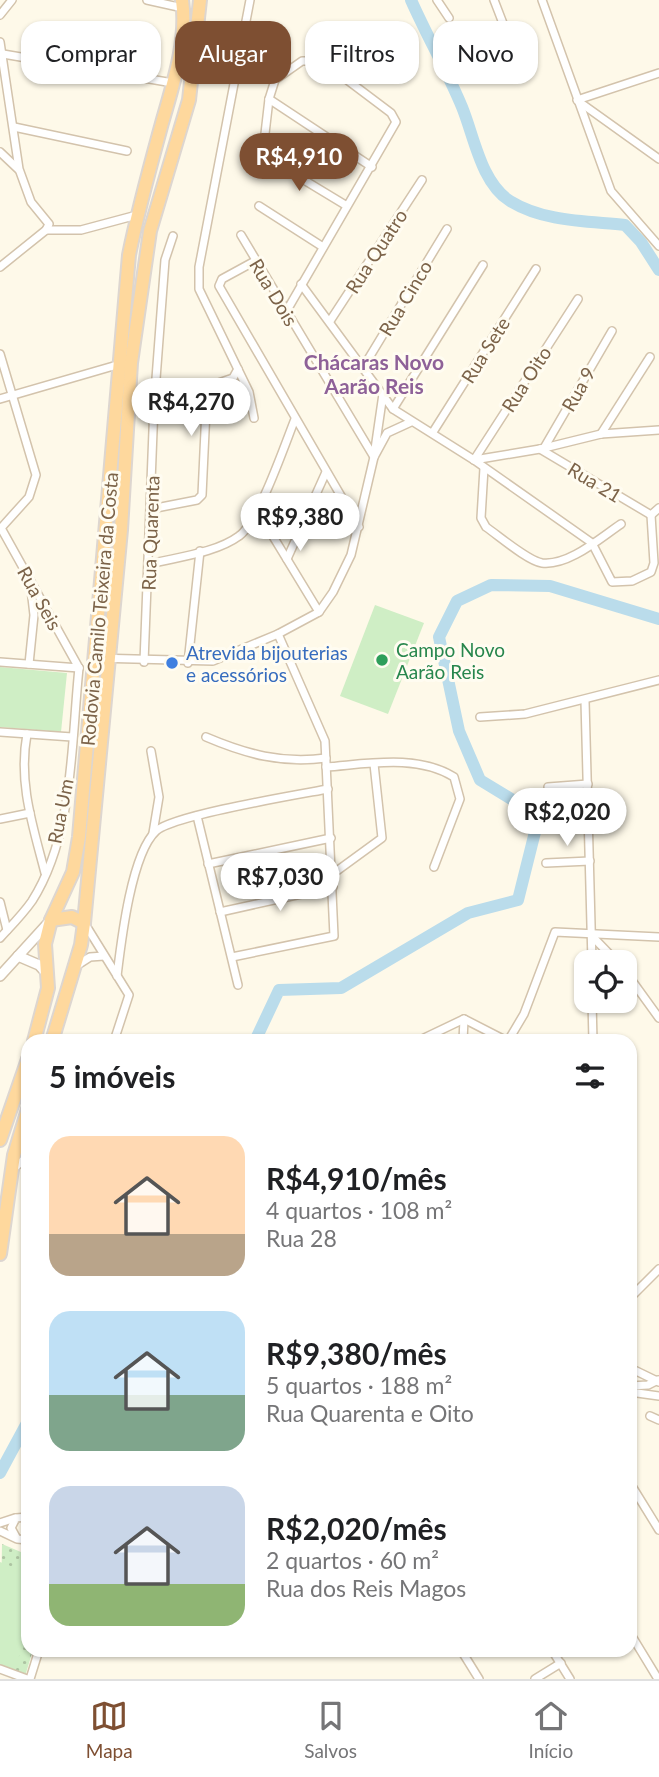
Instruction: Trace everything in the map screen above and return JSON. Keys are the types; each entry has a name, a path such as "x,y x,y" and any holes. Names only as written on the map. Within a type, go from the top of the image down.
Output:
{"highway":[{"name":"Rodovia Camilo Teixeira da Costa","path":"54,1034 84,923 109,659 131,363 150,231 188,100 200,0"},
{"name":"Rodovia Camilo Teixeira da Costa","path":"51,920 73,872 79,837 117,365 137,215 173,83 185,20 183,4"},
{"path":"36,1034 46,1002 48,975 45,944 51,920 72,916 84,923"},
{"path":"0,1140 21,1079"},
{"path":"0,1254 11,1170 21,1132"}],"street":[{"path":"0,15 12,0"},
{"path":"147,0 183,4"},
{"path":"250,0 200,267 199,289 253,402 254,418"},
{"path":"437,0 449,18"},
{"path":"494,0 502,21"},
{"path":"542,0 611,191 659,246"},
{"path":"0,42 19,169 31,202 49,223 46,230 0,267"},
{"path":"3,54 173,83"},
{"path":"286,312 395,127 391,113 322,61 302,61 275,80 262,144 266,157 347,206"},
{"path":"577,100 659,73"},
{"path":"269,99 372,167"},
{"path":"577,100 659,159"},
{"path":"14,127 127,151"},
{"path":"0,152 19,169"},
{"name":"Rua Quatro","path":"330,321 422,180"},
{"path":"259,206 323,247"},
{"path":"46,230 81,230 137,215"},
{"name":"Rua Cinco","path":"364,366 447,229"},
{"name":"Rua Dois","path":"241,235 374,457"},
{"name":"Rua Quarenta","path":"144,662 150,564 154,405 165,260 173,236"},
{"path":"255,261 222,279 219,286 359,527"},
{"path":"393,409 483,265"},
{"name":"Rua Sete","path":"433,432 536,269"},
{"path":"301,284 364,366 393,409 411,422 433,432 592,543 612,582 643,578 651,572 654,563 651,515 659,508"},
{"name":"Rua Oito","path":"474,460 578,299"},
{"name":"Rua 9","path":"542,448 612,331"},
{"path":"0,354 36,475 33,489 23,505 0,528"},
{"path":"601,434 650,357"},
{"path":"0,399 117,365"},
{"path":"154,405 233,378 238,369"},
{"path":"151,509 197,500 203,490 207,388"},
{"path":"95,659 188,663 213,661 278,634 318,612 333,593 351,555 374,457 383,394"},
{"path":"150,564 200,551 241,535 257,510 295,419"},
{"path":"374,457 387,433 411,422"},
{"path":"474,460 601,434 659,430"},
{"name":"Rua 21","path":"542,448 651,515"},
{"path":"484,468 481,518 486,527 540,563 556,562 621,524"},
{"path":"287,559 326,472"},
{"path":"257,510 318,612"},
{"name":"Rua Seis","path":"0,528 79,668"},
{"path":"188,663 200,551"},
{"path":"29,580 34,615 29,664"},
{"path":"232,957 334,936 334,873 325,741 278,634"},
{"path":"0,662 79,668"},
{"name":"Rua Um","path":"0,938 31,902 46,874 62,823 79,668"},
{"path":"480,717 525,714 585,701 659,680"},
{"path":"585,701 592,950"},
{"path":"0,732 72,737"},
{"path":"27,734 22,757 24,790 46,874"},
{"path":"206,737 241,752 279,761 374,764 407,762 445,771 454,777 460,799 434,867"},
{"path":"117,976 123,926 132,888 153,833 159,797 151,751"},
{"path":"334,873 382,838 374,764"},
{"path":"548,787 587,784"},
{"path":"153,833 163,826 197,816 328,789"},
{"path":"0,819 30,813"},
{"path":"197,816 238,985"},
{"path":"208,864 331,838"},
{"path":"546,863 590,861"},
{"path":"220,912 333,887"},
{"path":"0,902 7,930"},
{"name":"Rodovia Camilo Teixeira da Costa","path":"0,976 51,920"},
{"path":"84,923 129,995 116,1034"},
{"path":"512,1034 524,1014 555,932 659,937"},
{"path":"591,935 605,950"},
{"path":"18,956 39,965 48,975"},
{"path":"74,968 90,957 104,956"},
{"path":"637,988 659,1018"},
{"path":"593,1013 593,1034"},
{"path":"464,1019 494,1034"},
{"path":"433,1034 464,1019"},
{"path":"463,1034 464,1019"},
{"path":"14,1155 21,1154"},
{"path":"11,1170 21,1161"},
{"path":"637,1291 659,1269"},
{"path":"637,1371 658,1381"},
{"path":"637,1385 658,1381"},
{"path":"637,1393 659,1396"},
{"path":"650,1416 659,1420"},
{"path":"637,1494 659,1530"},
{"path":"17,1539 11,1528 21,1514"},
{"path":"0,1523 21,1518"},
{"path":"0,1531 21,1540"},
{"path":"637,1644 658,1679"},
{"path":"0,1669 29,1679 37,1657"},
{"path":"465,1657 479,1679"},
{"path":"557,1657 570,1679"},
{"path":"535,1679 561,1663"}],"green space":[{"name":"Campo Novo Aarão Reis","path":"375,605 424,623 388,714 340,696"},
{"path":"0,667 67,673 61,732 0,727"},
{"path":"2,1544 21,1552 21,1657 31,1657 25,1676 0,1666"},
{"path":"0,1562 21,1570 21,1651 14,1670 0,1665"}],"waterway":[{"path":"411,0 462,107 485,171 500,193 523,208 551,217 625,225 641,242 659,270"},
{"path":"258,1034 279,990 341,988 468,913 518,900 539,816 480,780 459,731 439,637 457,601 491,585 550,586 659,619"},
{"path":"0,1473 21,1434"}],"place":[{"name":"Campo Novo Aarão Reis","path":"382,660"},
{"name":"Atrevida bijouterias e acessórios","path":"172,663"}],"district":[{"name":"Chácaras Novo Aarão Reis","path":"374,373"}]}
